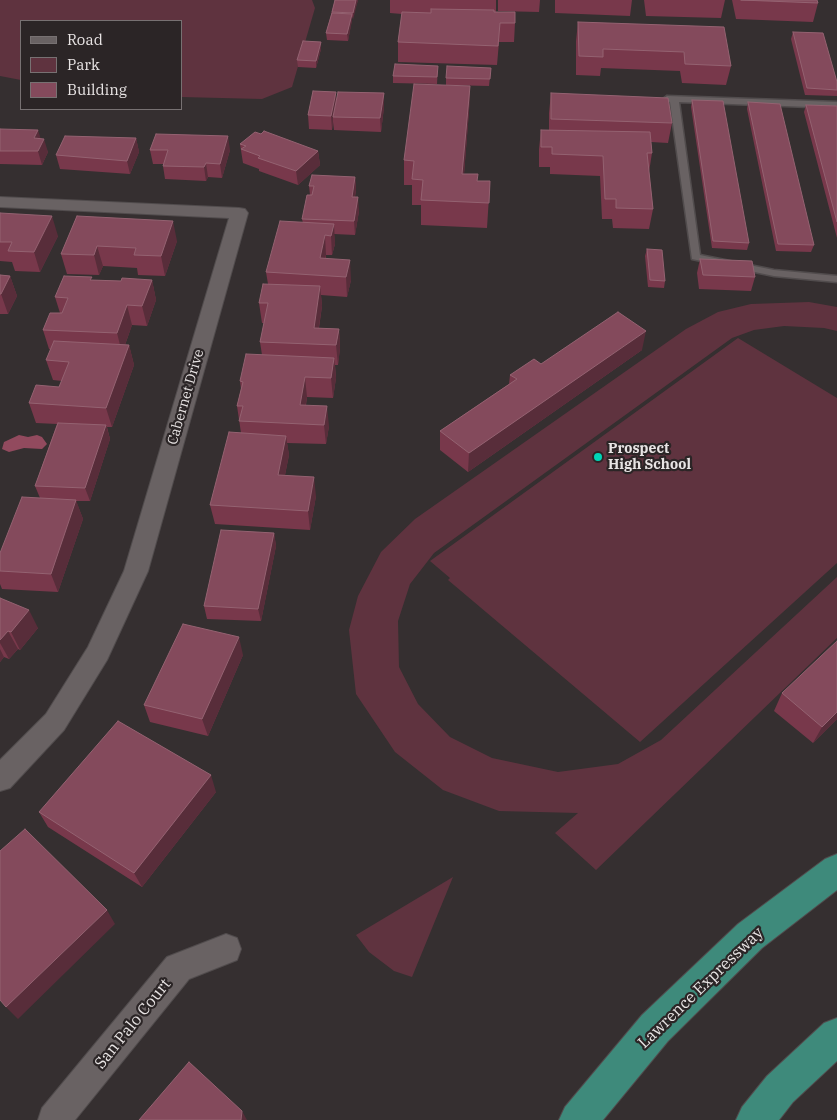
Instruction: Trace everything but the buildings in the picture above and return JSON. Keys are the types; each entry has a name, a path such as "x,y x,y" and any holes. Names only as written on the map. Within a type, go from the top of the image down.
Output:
{"highway":[{"name":"Lawrence Expressway","path":"578,1120 656,1028 750,936 837,870"},
{"path":"755,1120 780,1089 837,1036"}],"street":[{"name":"Cabernet Drive","path":"0,202 239,213 136,571 98,653 55,722 0,779"},
{"name":"San Palo Court","path":"54,1120 178,968 226,948"}],"lane":[{"path":"655,98 837,105"},
{"path":"674,99 695,257 774,274 837,279"}],"green space":[{"path":"0,0 312,0 315,8 292,87 262,99 182,97 182,20 20,20 20,80 0,76"},
{"path":"809,302 837,307 837,331 824,328 784,326 754,330 732,338 434,553 410,584 398,621 399,667 418,704 450,737 492,758 558,772 618,764 661,740 837,577 837,638 596,870 555,833 578,813 499,811 443,790 395,752 356,694 349,630 358,596 381,552 415,519 686,329 718,312 751,304"},
{"path":"738,338 837,398 837,563 640,742 448,580 450,578 430,561"},
{"path":"453,877 412,977 394,971 369,952 356,935"}],"shaded area":[{"path":"19,435 28,437 37,435 42,437 47,444 42,449 24,448 9,452 2,449 4,442"}],"place":[{"name":"Prospect High School","path":"598,457"}]}
